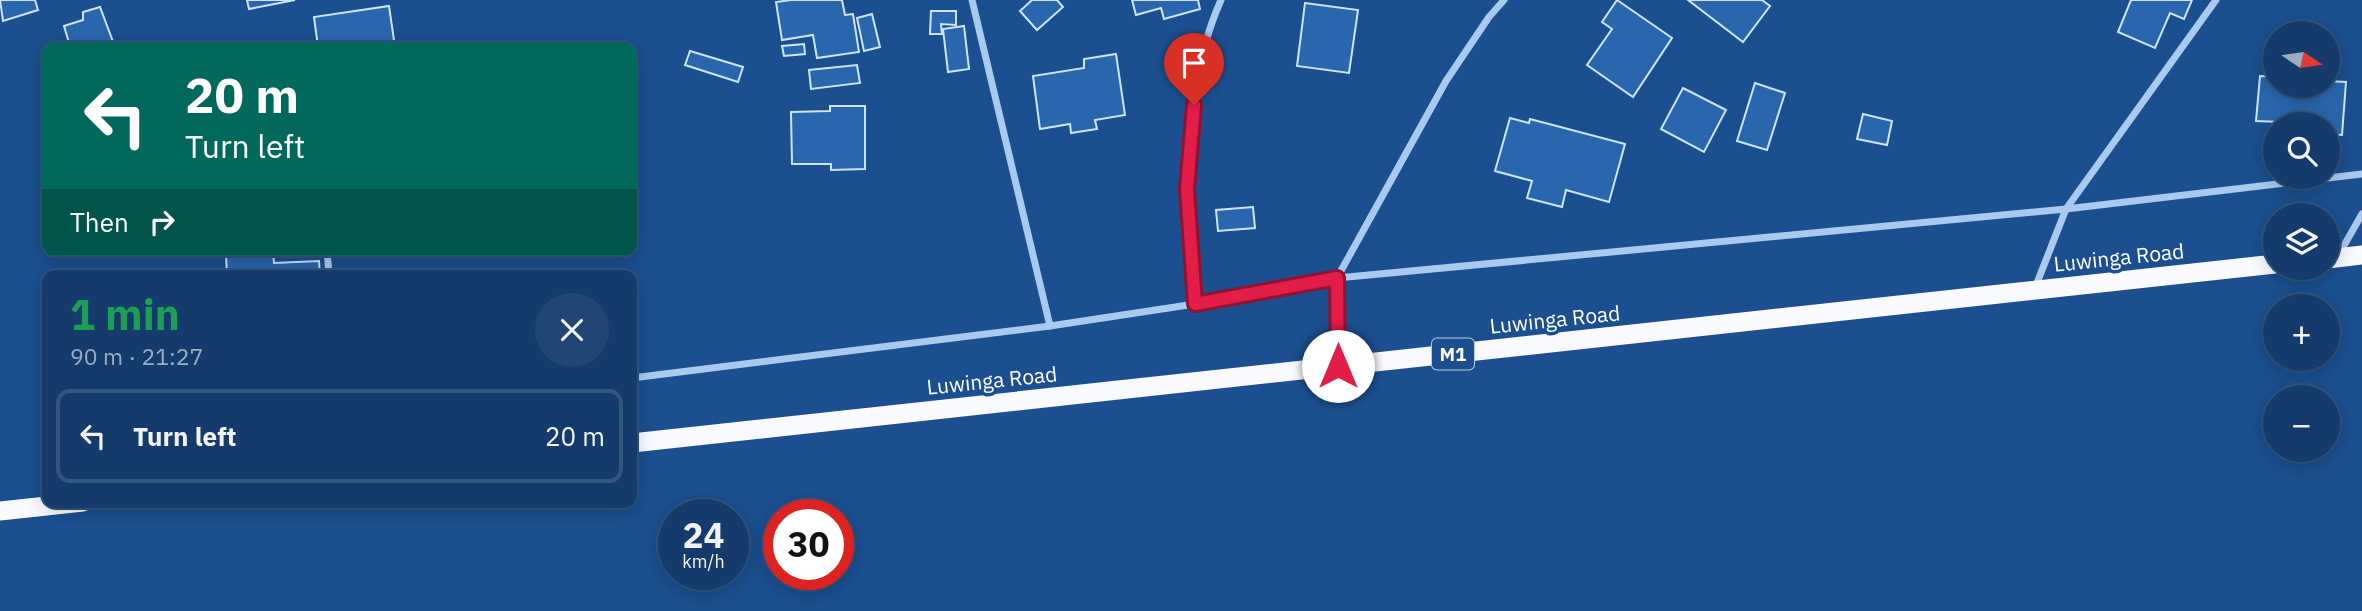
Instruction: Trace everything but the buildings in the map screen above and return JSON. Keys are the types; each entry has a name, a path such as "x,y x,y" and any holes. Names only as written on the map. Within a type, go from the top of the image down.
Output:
{"highway":[{"path":"2340,257 2362,255"},
{"name":"Luwinga Road","path":"637,442 2263,265"},
{"path":"0,511 42,506"}],"street":[{"path":"972,0 1050,326"},
{"path":"1195,304 1187,189 1190,130 1202,56 1221,0"},
{"path":"1338,366 1337,278 1446,81 1489,17 1504,0"},
{"path":"2035,289 2066,209 2216,0"},
{"path":"637,377 1050,326 1195,304 1337,278 2066,209 2362,174"},
{"path":"2340,246 2362,214"}],"route":[{"path":"1194,105 1187,189 1195,304 1337,278 1338,366"}]}
